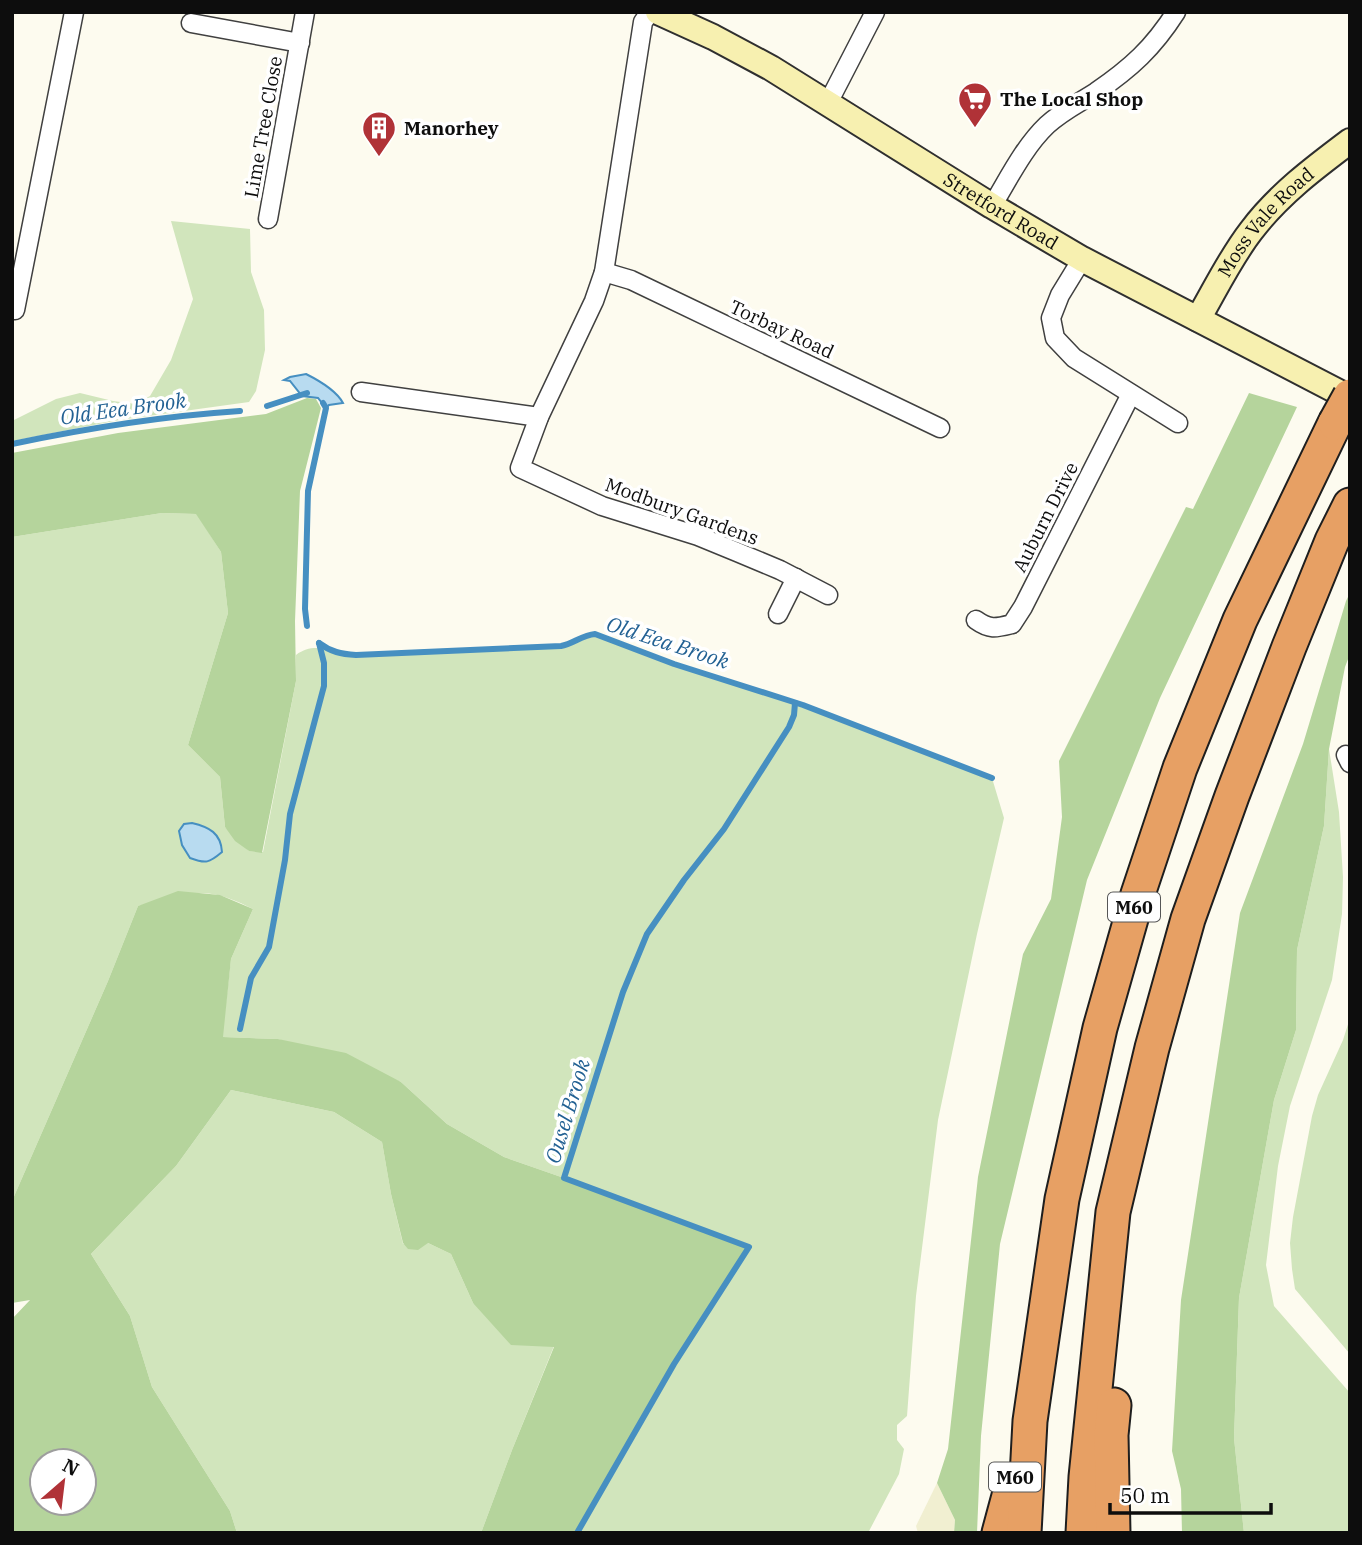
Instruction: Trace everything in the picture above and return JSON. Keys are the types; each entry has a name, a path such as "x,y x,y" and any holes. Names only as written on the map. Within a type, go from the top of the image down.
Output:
{"highway":[{"name":"M60","path":"1024,1533 1030,1421 1062,1199 1100,1028 1138,894 1180,768 1240,620 1345,406"},
{"name":"M60","path":"1083,1533 1087,1466 1113,1212 1152,1048 1188,919 1232,796 1289,647 1332,541 1350,505"},
{"name":"M60","path":"1113,1533 1111,1435 1126,1242 1152,1048"},
{"name":"M60","path":"999,1533 1030,1421"}],"main road":[{"name":"Stretford Road","path":"658,12 771,68 1082,259 1198,319 1345,406"},
{"name":"Moss Vale Road","path":"1198,319 1240,247 1259,221 1283,195 1350,141"}],"street":[{"path":"15,310 74,12"},
{"name":"Lime Tree Close","path":"268,219 305,12"},
{"path":"361,392 539,417 594,301 604,272 643,22 650,12"},
{"path":"828,103 875,12"},
{"path":"992,206 1025,151 1045,127 1061,113 1095,93 1134,64 1176,12"},
{"name":"Lime Tree Close","path":"191,23 300,43"},
{"path":"1082,259 1060,295 1052,318 1055,338 1074,358 1178,423"},
{"name":"Torbay Road","path":"604,272 631,280 940,428"},
{"name":"Auburn Drive","path":"976,620 986,627 997,628 1012,624 1131,394"},
{"name":"Modbury Gardens","path":"539,417 520,468 602,506 698,536 828,594"},
{"path":"778,614 796,578"}],"shaded area":[{"path":"937,1483 955,1520 954,1533 918,1533 916,1526"}],"green space":[{"path":"171,221 250,229 251,272 264,310 265,350 256,391 249,402 119,420 12,441 12,421 56,399 80,393 135,404 150,396 171,360 193,299"},
{"path":"1249,393 1297,407 1160,698 1087,880 1000,1244 981,1436 977,1533 954,1533 955,1520 937,1483 948,1449 978,1177 1023,954 1051,899 1062,817 1059,761 1186,507 1193,509"},
{"path":"307,398 316,399 321,408 300,491 295,621 296,681 262,853 249,851 235,841 225,827 220,777 188,745 228,613 221,552 196,514 162,513 12,537 12,453 118,433 266,414"},
{"path":"162,513 197,514 221,552 228,613 188,745 220,777 225,827 249,851 263,852 296,681 296,655 318,648 356,655 561,646 595,634 674,664 803,705 992,778 1004,818 938,1120 916,1296 907,1416 897,1425 897,1440 904,1449 899,1474 868,1533 577,1533 674,1364 749,1247 504,1157 447,1124 401,1082 278,1039 222,1037 231,959 253,909 234,900 199,893 138,906 12,1201 12,537"},
{"path":"1350,593 1350,654 1329,749 1324,826 1297,950 1296,1030 1274,1100 1239,1298 1234,1438 1244,1533 1182,1533 1181,1489 1172,1451 1181,1300 1240,913 1303,744"},
{"path":"1329,749 1339,812 1342,914 1332,980 1290,1106 1278,1166 1266,1265 1274,1306 1350,1393 1350,1533 1244,1533 1234,1438 1239,1298 1274,1100 1296,1030 1297,950 1324,826"},
{"path":"178,891 220,895 253,909 231,959 223,1037 278,1039 346,1053 401,1082 447,1124 504,1157 749,1247 674,1364 577,1533 481,1533 554,1347 511,1345 473,1303 451,1254 428,1243 418,1250 408,1249 403,1243 391,1194 382,1142 334,1112 231,1090 176,1166 91,1254 130,1316 152,1387 230,1511 237,1533 12,1533 12,1319 30,1300 12,1303 12,1201 138,906"},
{"path":"1350,1018 1350,1354 1295,1289 1290,1243 1312,1116"},
{"path":"231,1090 334,1112 382,1142 403,1244 428,1243 451,1254 473,1303 554,1346 481,1533 237,1533 230,1511 152,1387 130,1316 91,1254 176,1166"}],"water":[{"path":"306,374 332,390 343,403 326,408 318,398 302,396 290,381 284,380"},
{"path":"192,823 213,832 219,840 222,852 207,861 190,858 182,845 179,831 184,824"}],"waterway":[{"name":"Old Eea Brook","path":"267,406 307,393"},
{"name":"Old Eea Brook","path":"307,626 305,609 308,491 326,408 323,403"},
{"name":"Old Eea Brook","path":"12,444 126,423 240,411"},
{"name":"Old Eea Brook","path":"319,643 336,652 356,655 561,646 595,634 674,664 803,705 992,778"},
{"path":"240,1029 251,978 269,947 285,860 290,814 324,686 324,663 319,643"},
{"name":"Ousel Brook","path":"577,1533 674,1364 749,1247 564,1178 623,992 647,934 724,829 789,727 795,703"}],"place":[{"name":"The Local Shop","path":"975,129"},
{"name":"Manorhey","path":"379,158"}]}
